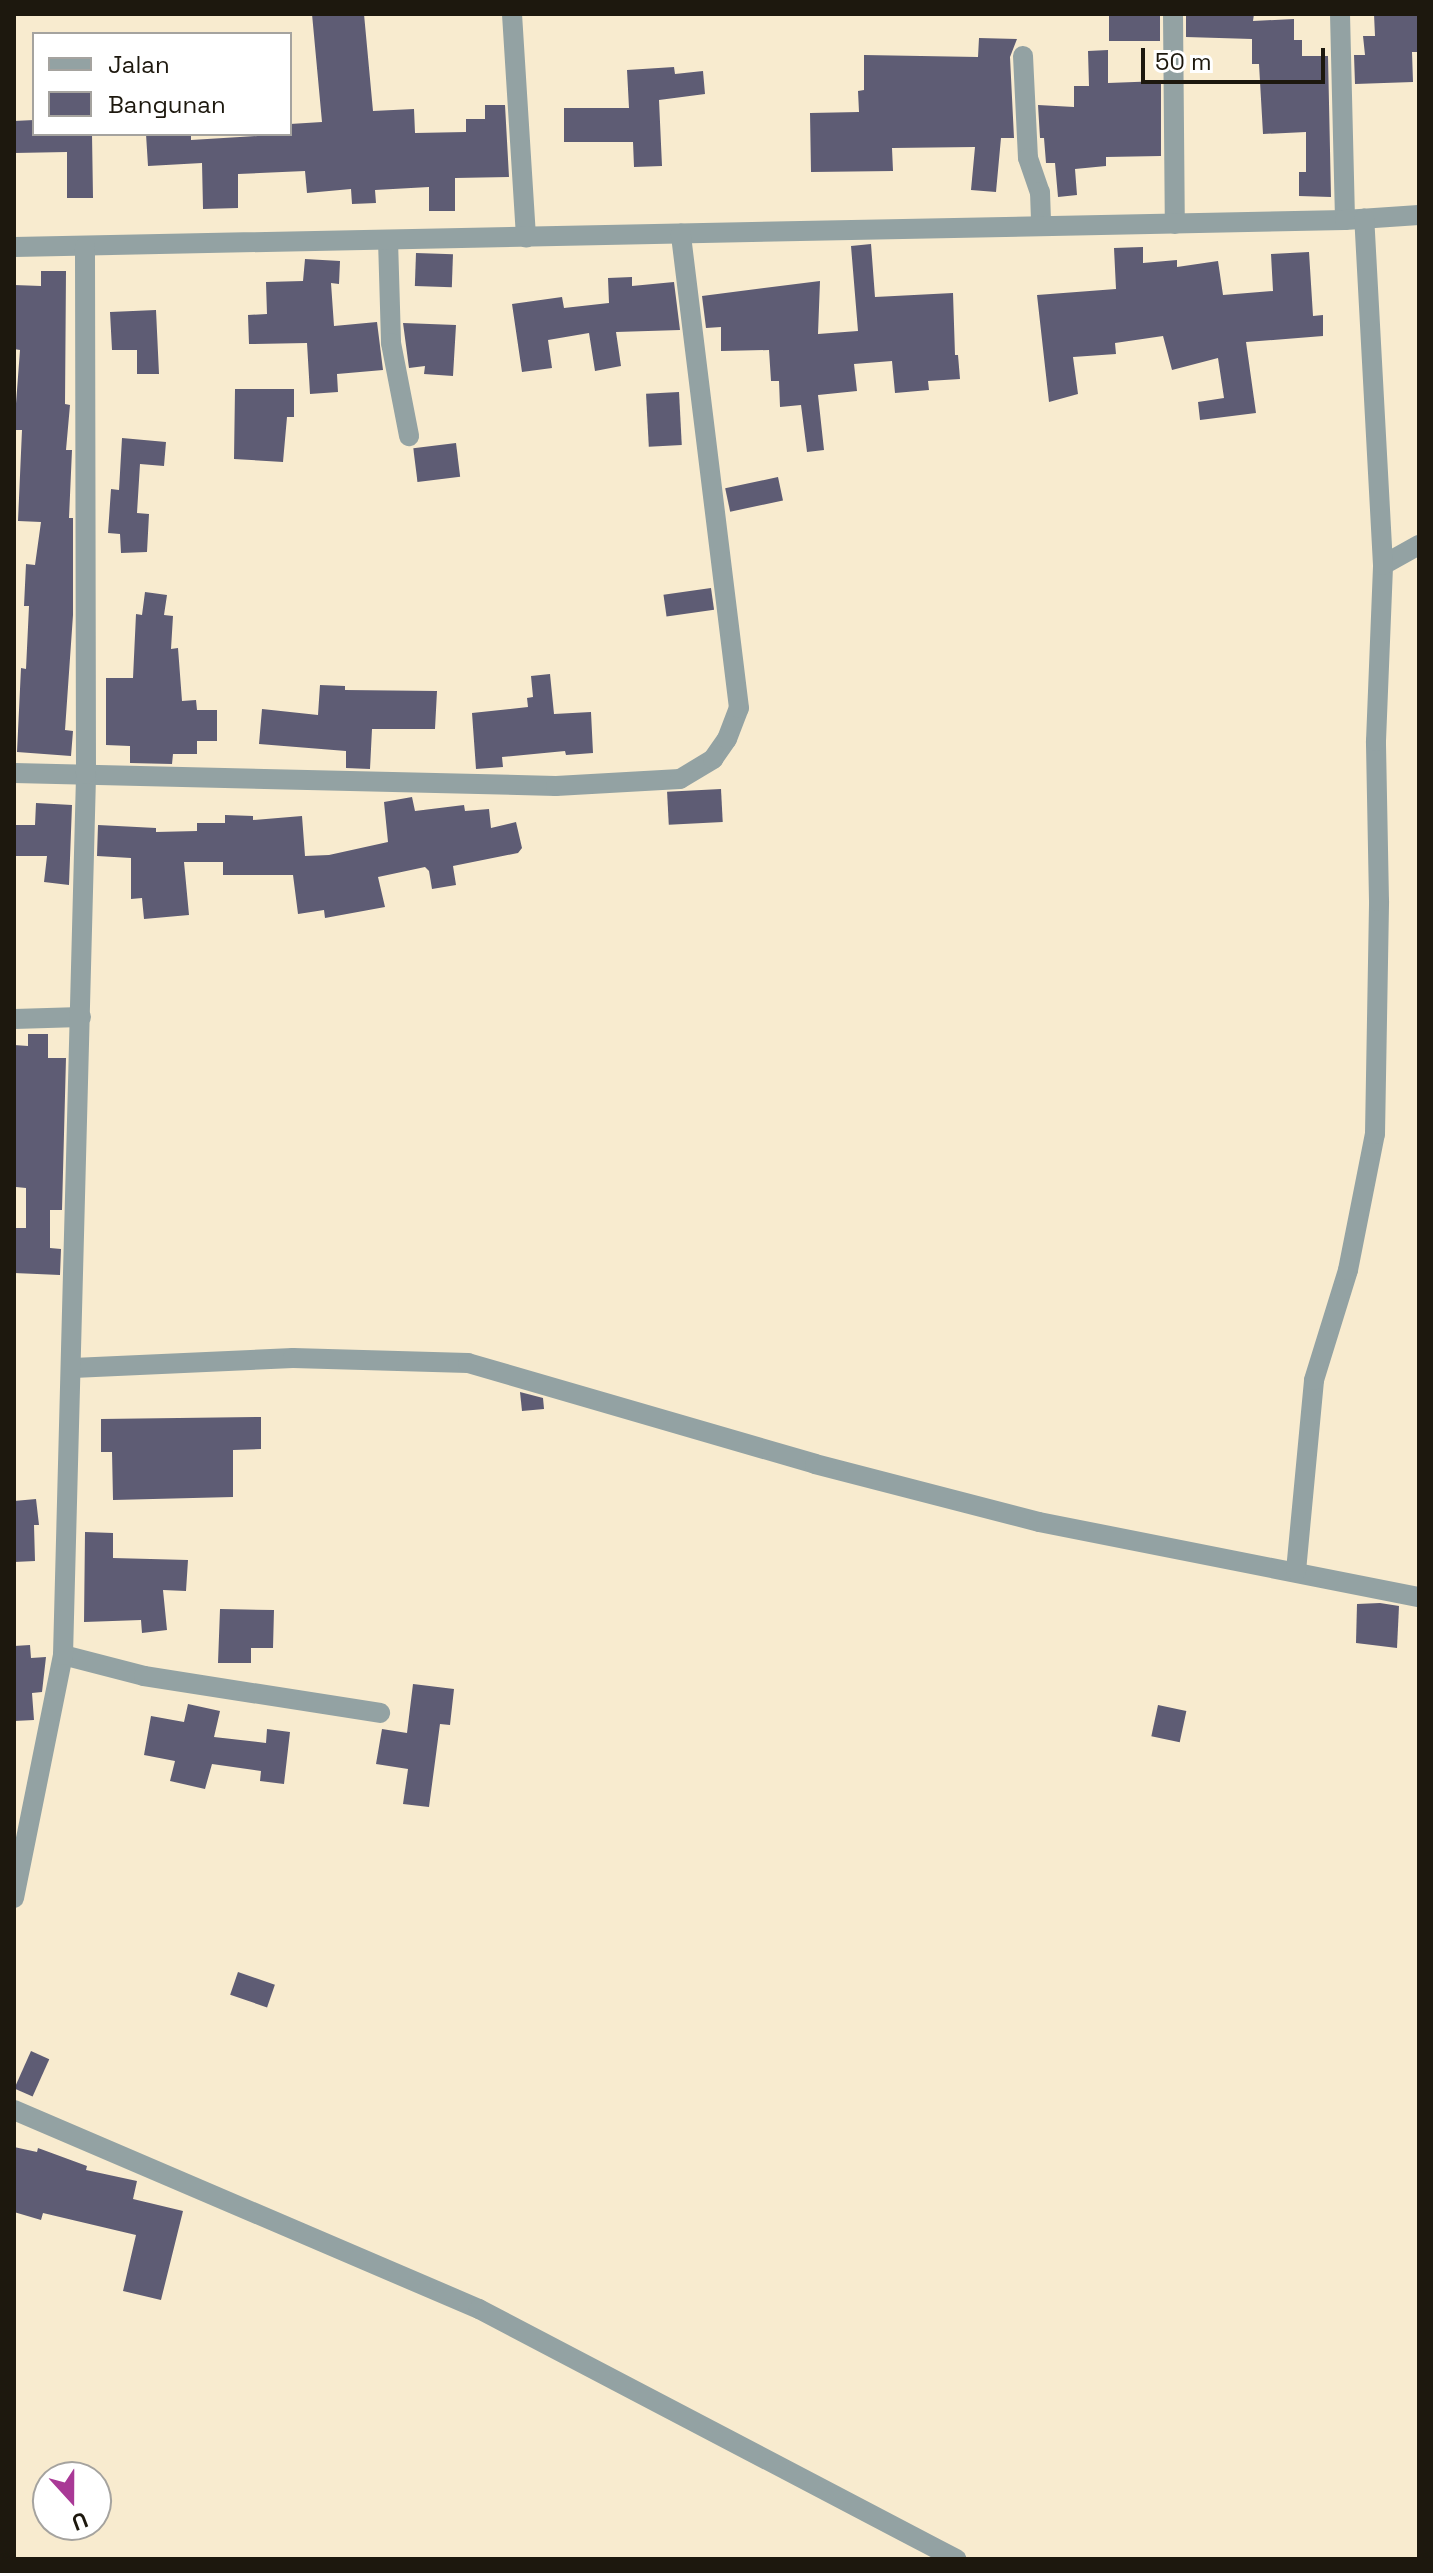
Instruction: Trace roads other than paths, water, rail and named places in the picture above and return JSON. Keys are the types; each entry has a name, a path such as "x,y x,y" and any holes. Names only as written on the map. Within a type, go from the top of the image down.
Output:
{"street":[{"path":"512,14 526,238"},
{"path":"1173,14 1175,224"},
{"path":"1296,1571 1314,1380 1348,1270 1375,1134 1379,901 1376,741 1383,565 1340,14"},
{"path":"1023,56 1028,158 1040,192 1041,226"},
{"path":"14,247 1354,220 1419,215"},
{"path":"14,773 556,786 680,779 713,759 727,739 739,708 681,234"},
{"path":"388,240 391,343 409,436"},
{"path":"14,1898 63,1655 73,1368 86,774 85,247"},
{"path":"1383,565 1419,545"},
{"path":"14,1019 81,1017"},
{"path":"73,1368 293,1358 468,1363 815,1464 1024,1518 1419,1597"},
{"path":"63,1655 144,1676 380,1713"},
{"path":"14,2110 465,2302 738,2441 956,2559"}]}
